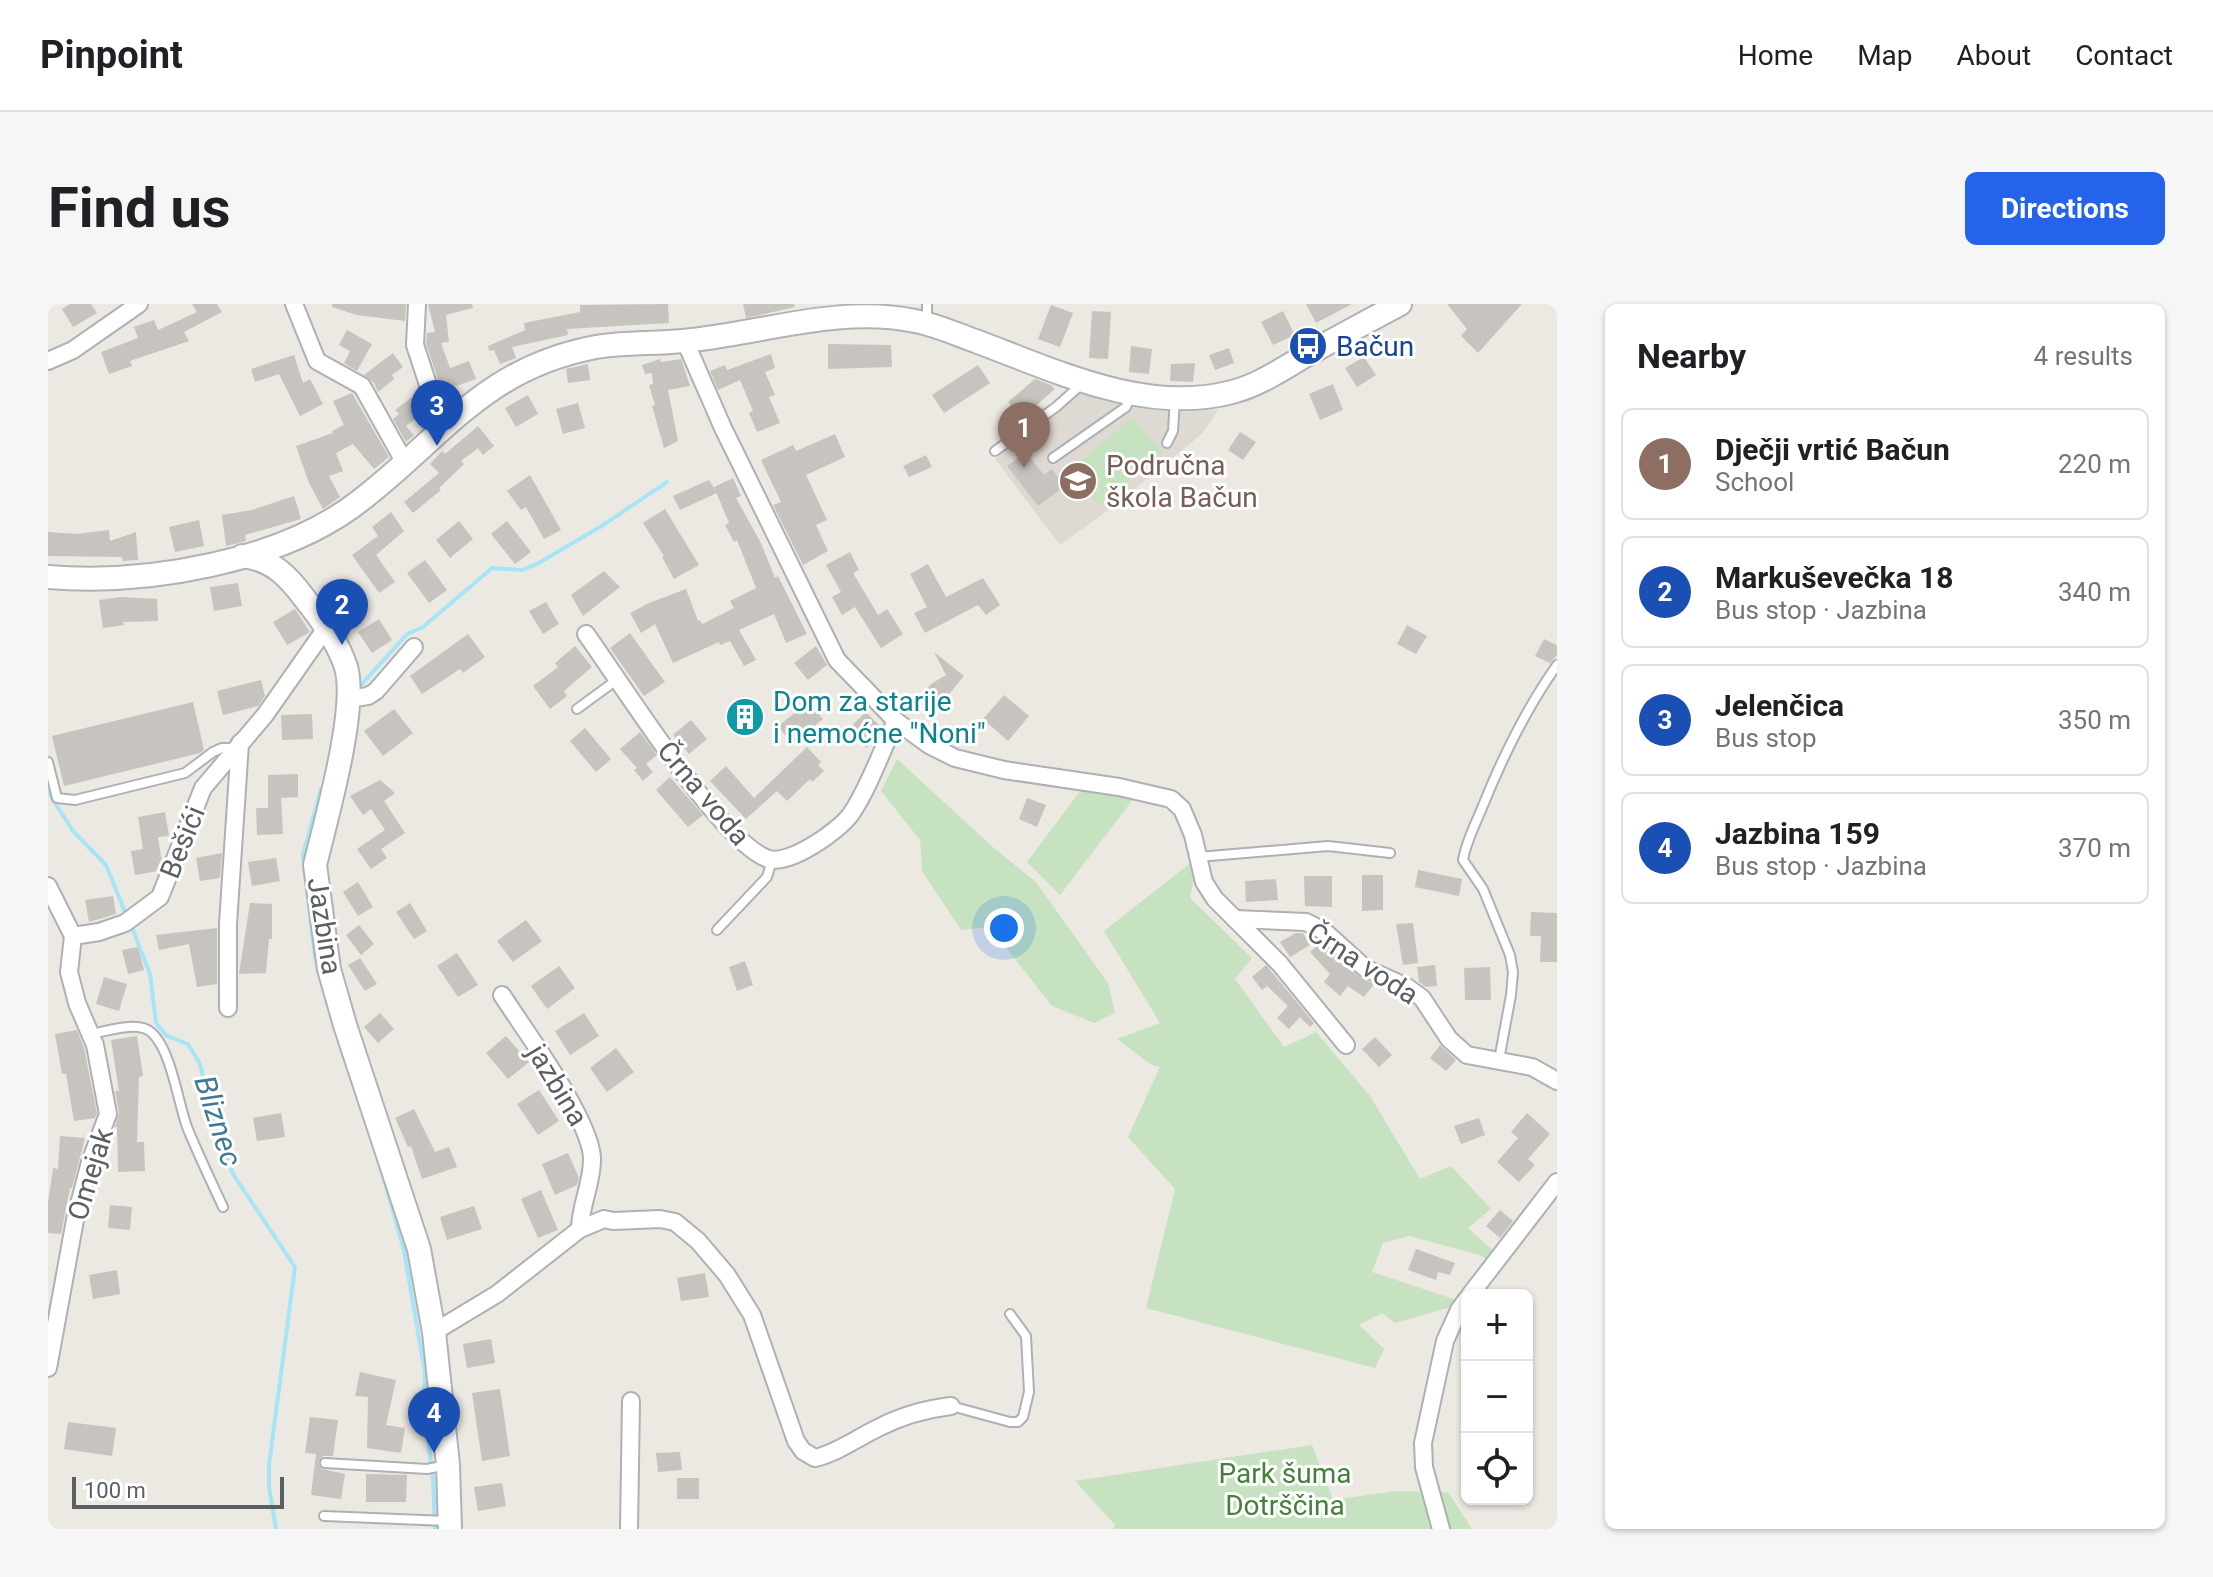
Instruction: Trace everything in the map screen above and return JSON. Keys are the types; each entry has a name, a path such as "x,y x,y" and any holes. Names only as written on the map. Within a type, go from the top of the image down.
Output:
{"main road":[{"path":"48,577 85,580 144,577 242,556 294,540 348,510 491,388 545,361 596,347 685,341 855,317 915,320 927,314 1085,381 1131,393 1175,398 1231,392 1261,381 1400,304"},
{"path":"287,576 285,560 294,540"},
{"name":"Jazbina","path":"242,556 262,559 287,576 326,628 346,669 348,699 340,759 315,865 316,881 329,969 419,1249 434,1332 437,1467 443,1524"}],"street":[{"path":"48,361 73,350 137,304"},
{"path":"294,304 317,361 362,386 405,463"},
{"path":"417,304 415,345 442,427"},
{"path":"695,364 712,336"},
{"name":"Črna voda","path":"685,341 723,428 837,660 896,721 929,745 955,758 1004,770 1119,787 1171,799 1182,809 1193,835 1204,882 1215,899 1280,964 1346,1045"},
{"name":"Bešići","path":"73,936 99,932 131,920 160,897 203,788 265,715 326,628"},
{"name":"Črna voda","path":"586,634 660,742 729,827 756,854 772,860 789,858 810,847 849,817 896,721"},
{"path":"348,699 368,696 376,691 414,647"},
{"name":"Bešići","path":"228,1008 228,924 238,746"},
{"path":"48,886 73,936"},
{"name":"Črna voda","path":"1235,919 1306,922 1324,931 1365,968 1407,987 1422,998 1449,1039 1467,1055 1532,1067 1557,1081"},
{"name":"Omejak","path":"48,1368 75,1220 90,1162 108,1114 95,1045 77,1003 69,972 73,936"},
{"name":"jazbina","path":"502,995 557,1079 588,1137 592,1157 590,1181 580,1214 580,1229"},
{"path":"1475,1289 1557,1182"},
{"path":"434,1332 497,1294 580,1229 604,1219 660,1219 675,1222 698,1241 727,1275 752,1315 796,1441 803,1451 815,1458 825,1455 881,1426 927,1409 951,1406"},
{"path":"1441,1529 1424,1467 1423,1443 1445,1341 1461,1307"},
{"path":"629,1529 631,1401"}],"lane":[{"path":"995,451 1056,407 1085,381"},
{"path":"1053,458 1126,407 1131,393"},
{"path":"1167,443 1173,431 1175,398"},
{"path":"1499,1060 1511,995 1510,955 1483,889 1463,860 1465,848 1496,774 1528,710 1557,665"},
{"path":"577,709 618,678"},
{"path":"48,762 57,798 75,800 185,773 213,752 238,746"},
{"path":"1198,857 1328,846 1390,853"},
{"path":"717,930 767,877 772,860"},
{"path":"90,1034 131,1027 153,1033 164,1052 187,1126 223,1207"},
{"path":"951,1406 1010,1422 1018,1422 1023,1417 1029,1392 1026,1336 1010,1314"},
{"path":"325,1463 437,1467"},
{"path":"324,1516 443,1524"}],"shaded area":[{"name":"Područna škola Bačun","path":"1082,391 1178,412 1218,410 1203,433 1118,503 1060,545 995,459"}],"green space":[{"path":"1132,417 1163,453 1099,505 1069,471"},
{"path":"897,759 995,849 1036,882 1108,983 1115,1013 1094,1023 1052,1006 990,927 961,930 922,871 920,840 881,791"},
{"path":"1081,790 1134,798 1060,895 1027,862"},
{"path":"1198,857 1190,898 1252,958 1235,979 1284,1047 1316,1032 1370,1096 1420,1179 1451,1166 1491,1209 1468,1228 1499,1256 1494,1264 1480,1255 1409,1236 1383,1243 1372,1272 1461,1304 1395,1323 1382,1313 1359,1325 1384,1349 1375,1368 1146,1308 1175,1189 1128,1137 1160,1067 1152,1065 1117,1039 1160,1023 1104,931"},
{"name":"Park šuma Dotrščina","path":"1312,1445 1333,1500 1395,1491 1448,1492 1472,1529 1113,1529 1115,1525 1075,1481"}],"building":[{"path":"70,304 91,304 97,313 73,327 62,309"},
{"path":"192,304 217,304 222,312 184,332 189,341 130,361 132,366 109,374 101,352 138,338 134,327 154,320 158,330 197,312"},
{"path":"332,304 406,304 405,321 357,315 332,307"},
{"path":"428,304 472,304 473,308 446,315 449,342 441,343 450,368 469,361 476,379 442,391 426,344 427,333 435,332"},
{"path":"668,304 669,323 567,329 568,335 512,347 516,358 500,364 494,350 489,351 488,346 525,330 524,323 580,312 580,305"},
{"path":"743,304 794,304 795,307 746,318"},
{"path":"1306,304 1352,304 1316,323"},
{"path":"1447,304 1522,304 1478,353 1461,336 1467,329"},
{"path":"1051,305 1073,313 1060,347 1038,339"},
{"path":"1092,311 1111,312 1108,359 1089,358"},
{"path":"1283,311 1295,335 1273,345 1261,322"},
{"path":"347,330 372,344 357,371 344,363 350,351 339,345"},
{"path":"828,344 891,345 892,367 828,369"},
{"path":"1131,346 1152,349 1149,374 1129,372"},
{"path":"1229,348 1234,363 1215,370 1209,355"},
{"path":"393,353 403,367 378,392 374,383 364,375"},
{"path":"771,354 775,368 765,372 775,395 769,397 780,423 757,432 749,413 753,411 740,380 718,390 710,371 725,365 727,370"},
{"path":"294,355 303,383 310,379 323,404 300,416 279,374 255,382 251,369"},
{"path":"1364,357 1376,375 1357,387 1345,368"},
{"path":"660,359 661,362 681,359 690,386 668,390 678,441 664,448 652,406 655,405 649,385 653,384 652,373 645,374 642,365"},
{"path":"1195,363 1193,382 1170,381 1171,364"},
{"path":"588,364 590,380 568,383 566,369"},
{"path":"978,365 990,383 944,413 932,395"},
{"path":"1035,379 1055,389 1022,418 1008,402"},
{"path":"1333,384 1343,410 1320,420 1309,394"},
{"path":"352,393 389,457 374,469 353,444 336,453 343,471 329,476 340,497 323,509 309,483 296,446 333,433 344,425 333,401"},
{"path":"528,395 538,414 516,427 505,408"},
{"path":"412,397 424,412 406,426 414,435 406,442 393,419 399,414 395,410"},
{"path":"578,403 585,428 563,434 556,409"},
{"path":"478,426 494,446 483,455 478,448 461,461 464,464 439,488 441,490 413,513 404,502 439,473 430,464 442,451 445,454"},
{"path":"1240,432 1256,442 1243,460 1228,450"},
{"path":"835,434 845,457 806,475 827,520 816,525 828,551 803,565 773,505 781,502 761,460 793,445 796,451"},
{"path":"1026,452 1044,475 1052,469 1065,486 1038,506 1007,466"},
{"path":"926,455 932,467 909,477 903,466"},
{"path":"530,475 561,530 544,539 526,507 521,510 507,491"},
{"path":"733,478 741,496 736,498 761,543 775,578 778,576 807,634 786,643 774,614 739,630 756,660 744,666 730,641 720,645 719,642 673,663 655,624 641,633 630,613 686,589 702,624 734,608 730,601 756,588 737,540 734,542 725,525 729,523 714,487"},
{"path":"709,480 717,493 680,510 673,496"},
{"path":"294,496 301,519 245,535 246,541 226,546 222,515 252,510"},
{"path":"665,509 699,565 674,579 643,523"},
{"path":"391,512 404,531 376,555 395,582 379,593 352,555 378,536 372,527"},
{"path":"199,520 204,546 175,552 169,527"},
{"path":"459,521 473,539 450,558 436,540"},
{"path":"507,521 531,552 515,564 491,534"},
{"path":"109,530 110,541 136,532 138,560 48,556 48,532 77,534"},
{"path":"850,552 859,570 853,573 878,615 887,609 903,634 881,648 855,607 842,615 832,597 841,592 826,565"},
{"path":"425,560 447,590 429,603 407,573"},
{"path":"928,564 946,597 983,578 1000,605 986,615 978,605 925,633 914,613 927,607 910,574"},
{"path":"604,571 620,587 583,616 571,595"},
{"path":"238,583 242,606 214,611 210,587"},
{"path":"120,597 157,599 158,621 123,622 124,625 103,628 99,600"},
{"path":"546,602 559,624 543,634 529,611"},
{"path":"295,609 310,632 287,645 273,622"},
{"path":"379,619 392,640 372,653 358,632"},
{"path":"1407,625 1427,636 1416,654 1397,644"},
{"path":"630,633 665,682 644,696 610,648"},
{"path":"468,634 485,657 463,673 460,669 422,694 410,676"},
{"path":"1544,639 1557,645 1557,655 1550,663 1535,656"},
{"path":"575,646 592,667 564,691 567,696 550,709 533,686 558,667 555,663"},
{"path":"816,646 827,665 808,680 794,663"},
{"path":"934,652 964,676 936,710 920,697 931,684 946,675"},
{"path":"261,680 265,696 258,706 223,715 217,691"},
{"path":"1004,695 1029,716 1008,741 983,719"},
{"name":"Dom za starije i nemoćne \"Noni\"","path":"748,697 765,717 742,737 725,717"},
{"path":"193,702 204,750 200,753 64,786 52,736"},
{"path":"809,702 823,719 792,744 778,726"},
{"path":"394,709 413,733 383,756 364,731"},
{"path":"866,712 881,727 876,739 866,748 848,729"},
{"path":"312,714 313,739 282,740 281,715"},
{"path":"691,720 707,739 689,754 673,735"},
{"path":"585,728 611,759 596,772 570,741"},
{"path":"640,732 657,755 646,764 653,772 643,781 634,770 637,768 620,749"},
{"path":"807,747 821,762 818,765 824,771 812,782 810,779 787,801 777,791 746,819 710,781 726,766 754,798"},
{"path":"298,774 298,797 281,798 283,834 257,835 256,808 268,808 268,775"},
{"path":"670,777 703,815 688,827 656,790"},
{"path":"380,780 395,793 384,801 405,833 381,849 387,858 371,869 357,849 385,830 371,809 363,815 350,796"},
{"path":"1027,798 1046,805 1037,827 1019,819"},
{"path":"165,812 169,836 158,837 162,863 158,871 135,875 131,851 143,849 138,817"},
{"path":"222,853 220,878 200,881 196,858"},
{"path":"276,858 280,881 252,886 248,862"},
{"path":"1418,870 1462,879 1459,896 1415,887"},
{"path":"1362,875 1383,875 1383,910 1362,911"},
{"path":"1304,876 1332,876 1332,907 1305,906"},
{"path":"1276,879 1278,900 1246,902 1245,881"},
{"path":"358,882 373,907 358,916 343,892"},
{"path":"113,896 116,914 89,922 85,900"},
{"path":"250,903 272,904 272,939 269,939 266,973 239,974"},
{"path":"410,903 427,931 414,939 396,912"},
{"path":"1531,912 1557,913 1557,962 1540,962 1541,936 1530,936"},
{"path":"526,920 542,941 513,962 497,941"},
{"path":"1413,923 1418,963 1403,965 1396,924"},
{"path":"359,925 374,944 361,955 346,935"},
{"path":"217,928 217,984 197,987 189,944 159,950 156,935"},
{"path":"1296,933 1303,933 1310,945 1290,957 1280,942"},
{"path":"1320,943 1358,976 1374,984 1364,997 1348,986 1340,996 1324,982 1330,974 1310,952"},
{"path":"138,947 144,970 128,974 122,950"},
{"path":"457,953 478,985 458,997 437,966"},
{"path":"360,958 377,984 365,991 348,965"},
{"path":"745,961 753,985 737,991 729,967"},
{"path":"1266,965 1314,1023 1310,1027 1300,1017 1289,1029 1277,1018 1288,1006 1267,986 1262,990 1252,977"},
{"path":"1435,965 1437,986 1426,987 1419,982 1417,967"},
{"path":"559,966 575,988 547,1009 531,986"},
{"path":"1490,967 1491,1000 1465,1000 1464,968"},
{"path":"104,977 127,984 119,1011 96,1004"},
{"path":"380,1013 394,1029 378,1043 364,1027"},
{"path":"584,1013 599,1036 570,1055 555,1031"},
{"path":"77,1030 84,1048 97,1113 95,1118 74,1121 55,1034"},
{"path":"137,1036 143,1076 139,1077 137,1142 144,1142 145,1171 118,1172 115,1127 119,1113 115,1091 119,1091 111,1040"},
{"path":"506,1036 529,1062 508,1079 486,1053"},
{"path":"1375,1037 1392,1055 1379,1067 1362,1049"},
{"path":"1440,1045 1456,1060 1446,1071 1430,1058"},
{"path":"616,1048 634,1072 607,1092 590,1068"},
{"path":"539,1090 559,1121 538,1135 517,1104"},
{"path":"414,1109 435,1152 449,1147 457,1167 422,1179 411,1146 408,1147 395,1118"},
{"path":"281,1113 285,1137 257,1141 253,1118"},
{"path":"1527,1113 1550,1134 1528,1159 1535,1165 1519,1182 1497,1162 1518,1138 1511,1132"},
{"path":"1479,1118 1485,1135 1461,1144 1454,1126"},
{"path":"60,1136 85,1138 70,1188 61,1234 48,1233 48,1203 53,1168 58,1169"},
{"path":"568,1153 579,1178 577,1185 555,1195 542,1164"},
{"path":"541,1190 558,1230 538,1238 521,1199"},
{"path":"110,1205 132,1207 130,1230 108,1228"},
{"path":"474,1206 482,1229 447,1240 440,1217"},
{"path":"1500,1210 1513,1221 1500,1238 1486,1226"},
{"path":"1416,1249 1455,1263 1450,1275 1438,1272 1436,1280 1408,1270"},
{"path":"117,1270 120,1294 93,1299 89,1275"},
{"path":"705,1273 709,1297 681,1301 677,1278"},
{"path":"491,1339 495,1363 467,1368 463,1344"},
{"path":"360,1372 396,1380 386,1425 405,1428 401,1453 367,1448 368,1397 355,1396"},
{"path":"500,1389 510,1456 482,1461 472,1393"},
{"path":"310,1417 338,1420 333,1456 323,1456 318,1463 322,1469 345,1474 341,1499 311,1495 316,1454 305,1453"},
{"path":"68,1422 116,1428 112,1456 64,1449"},
{"path":"680,1452 682,1470 658,1472 656,1453"},
{"path":"366,1474 407,1475 406,1502 366,1502"},
{"path":"677,1478 699,1478 699,1499 677,1499"},
{"path":"502,1483 506,1506 478,1511 474,1487"}],"waterway":[{"path":"362,684 407,634 423,627 492,568 522,570 537,564 667,482"},
{"path":"319,970 303,855 321,789"},
{"name":"Bliznec","path":"48,792 73,831 106,865 127,917"},
{"name":"Bliznec","path":"131,925 150,974 156,1023 167,1036 188,1044 200,1064 212,1116 233,1174 295,1267 269,1465 276,1529"},
{"path":"340,1044 347,1066"},
{"path":"381,1169 404,1250 425,1373 424,1404 433,1478 435,1529"}],"place":[{"name":"Bačun","path":"1308,346"},
{"name":"Jelenčica","path":"437,446"},
{"name":"Dječji vrtić Bačun","path":"1024,468"},
{"name":"Područna škola Bačun","path":"1078,481"},
{"name":"Markuševečka 18","path":"342,645"},
{"name":"Dom za starije i nemoćne \"Noni\"","path":"745,717"},
{"name":"Jazbina 159","path":"434,1453"}]}
